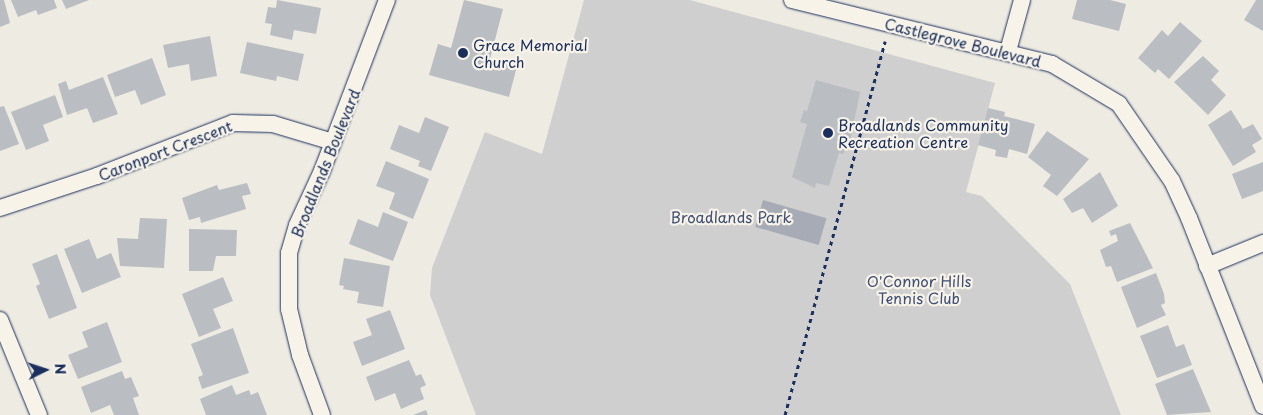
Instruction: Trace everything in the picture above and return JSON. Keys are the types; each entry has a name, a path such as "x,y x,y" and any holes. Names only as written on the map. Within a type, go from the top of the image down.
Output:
{"street":[{"name":"Broadlands Boulevard","path":"322,415 300,355 288,309 287,269 297,225 333,142 387,0"},
{"name":"Castlegrove Boulevard","path":"792,0 1008,51 1052,64 1119,104 1172,182 1263,406"},
{"path":"1008,51 1022,0"},
{"name":"Caronport Crescent","path":"0,208 97,176 233,123 273,124 333,142"},
{"path":"1207,266 1263,243"},
{"path":"0,320 39,415"}],"path":[{"path":"785,415 890,24"}],"green space":[{"name":"Broadlands Park","path":"584,0 690,0 995,83 966,192 982,196 1070,284 1121,415 476,415 430,295 432,268 485,132 542,154"}],"shaded area":[{"path":"763,200 826,218 819,245 755,227"}],"building":[{"path":"0,0 4,0 10,23 0,27"},
{"path":"11,0 54,0 57,8 38,15 36,10 18,17"},
{"path":"62,0 89,0 66,9"},
{"path":"277,0 321,8 316,34 294,30 292,40 270,35 272,24 265,23 268,7 276,8"},
{"name":"Grace Memorial Church","path":"464,0 503,9 490,59 517,66 509,97 429,75 438,44 451,48"},
{"path":"1077,0 1110,0 1126,4 1119,31 1072,19"},
{"path":"1256,0 1263,0 1263,31 1244,20"},
{"path":"1180,22 1202,41 1169,79 1158,69 1155,73 1138,58 1162,30 1168,36"},
{"path":"210,36 217,76 191,81 189,64 168,68 163,45"},
{"path":"247,42 304,54 298,81 277,76 276,81 240,73"},
{"path":"1203,56 1219,71 1211,80 1226,95 1208,115 1174,82"},
{"path":"152,58 166,95 141,105 135,90 115,97 107,75"},
{"path":"103,77 118,114 93,123 87,108 67,115 58,84 66,81 69,90"},
{"name":"Broadlands Community Recreation Centre","path":"816,80 860,92 850,142 843,154 839,153 829,186 816,183 815,188 792,177 807,124 800,122 804,110 807,111"},
{"path":"55,95 63,117 43,125 49,141 26,150 11,112"},
{"path":"4,106 19,144 0,151 0,107"},
{"path":"988,108 1005,112 1004,116 1035,124 1027,154 1009,149 1007,158 995,156 996,150 978,145"},
{"path":"1231,110 1243,129 1253,124 1262,139 1252,145 1256,152 1233,166 1208,125"},
{"path":"425,117 449,127 431,171 418,166 420,161 390,149 399,125 419,133"},
{"path":"1047,131 1089,159 1057,196 1043,186 1051,175 1028,157"},
{"path":"386,161 429,179 413,219 389,209 395,193 376,186"},
{"path":"1263,162 1263,191 1242,199 1232,174"},
{"path":"1100,172 1118,206 1092,223 1083,208 1072,213 1063,199"},
{"path":"247,183 251,194 242,196 246,209 201,223 200,217 189,220 182,198 217,185 219,190"},
{"path":"383,212 408,222 393,261 349,244 358,219 378,227"},
{"path":"140,218 167,219 164,268 120,266 117,238 138,239"},
{"path":"1130,223 1153,268 1117,282 1111,266 1106,267 1100,250 1118,241 1116,234 1111,236 1109,231"},
{"path":"189,229 237,230 236,256 216,256 213,271 189,271"},
{"path":"89,239 97,259 111,253 121,277 82,293 64,249"},
{"path":"57,254 77,308 49,319 36,286 40,284 32,264"},
{"path":"344,258 390,266 383,307 357,303 359,292 343,289 344,286 339,285"},
{"path":"1156,273 1164,294 1165,303 1161,305 1166,315 1137,328 1121,287"},
{"path":"223,277 233,301 213,309 221,328 199,337 182,294"},
{"path":"390,310 405,349 362,366 353,342 372,335 366,319"},
{"path":"107,322 122,362 78,379 68,355 88,347 82,332"},
{"path":"1168,325 1176,347 1184,344 1192,365 1157,378 1140,336"},
{"path":"233,328 249,373 202,389 198,377 203,375 191,344"},
{"path":"409,360 416,376 421,374 426,385 420,388 424,399 401,409 395,393 375,401 366,377"},
{"path":"1193,369 1211,412 1167,415 1155,384"},
{"path":"122,371 125,379 131,377 139,396 133,398 139,415 114,415 110,405 91,413 81,387"},
{"path":"232,385 236,395 249,390 251,395 258,392 267,415 206,415 200,399"},
{"path":"426,410 428,415 413,415"}],"place":[{"name":"Grace Memorial Church","path":"463,53"},
{"name":"Broadlands Community Recreation Centre","path":"828,133"}],"park label":[{"name":"O'Connor Hills Tennis Club","path":"919,288"}]}
